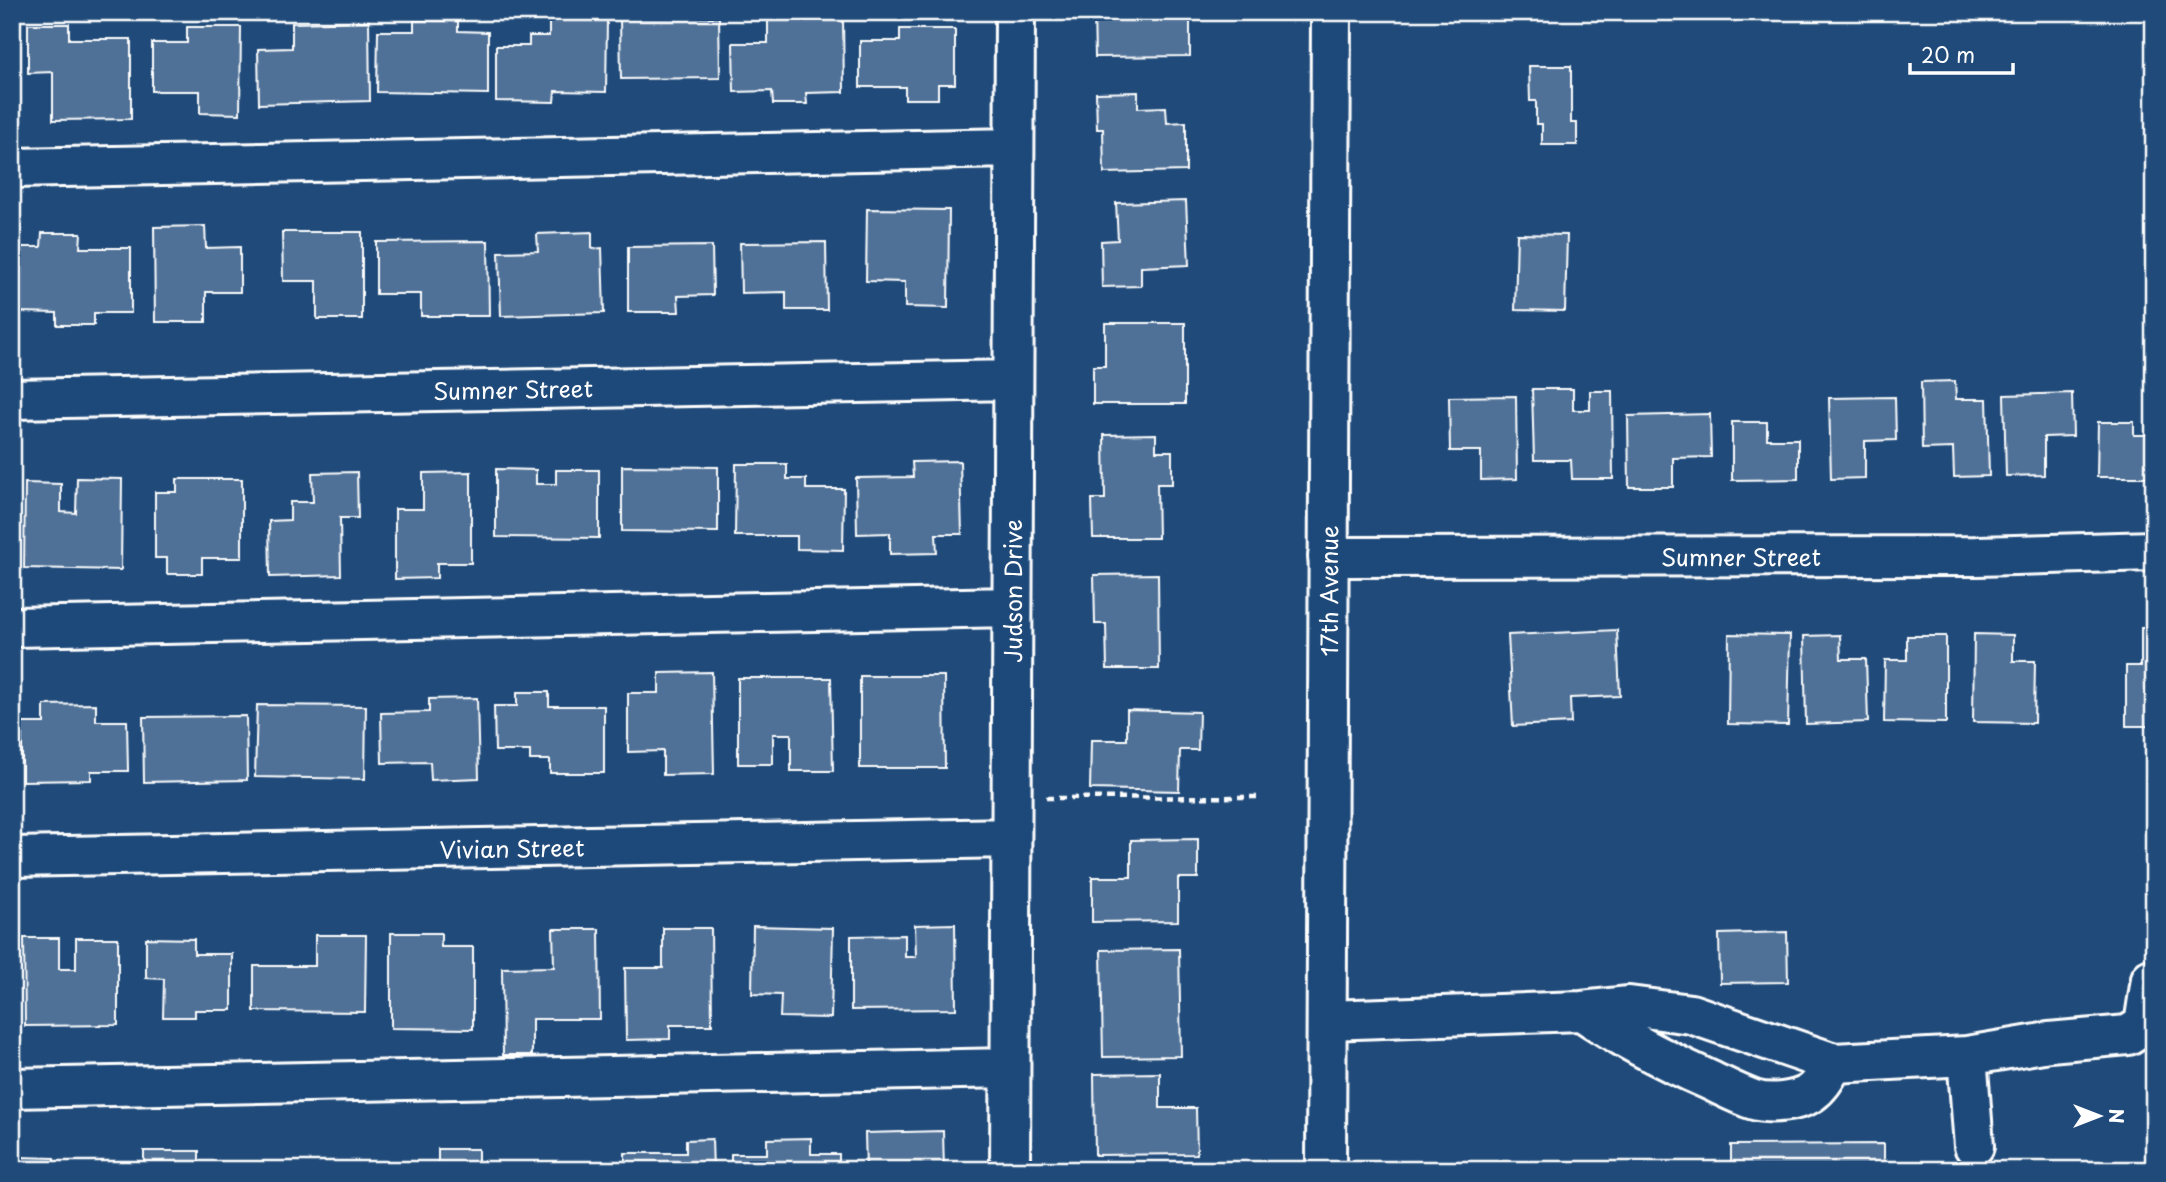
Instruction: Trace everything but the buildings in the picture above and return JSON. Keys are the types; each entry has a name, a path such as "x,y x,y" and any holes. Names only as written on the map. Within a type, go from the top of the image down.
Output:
{"street":[{"name":"Judson Drive","path":"1010,1170 1015,12"},
{"name":"17th Avenue","path":"1326,1170 1331,12"},
{"path":"12,168 1014,148"},
{"name":"Sumner Street","path":"12,399 1013,380"},
{"name":"Sumner Street","path":"1328,558 1964,556 2154,551"},
{"path":"12,627 1012,607"},
{"name":"Vivian Street","path":"12,857 1011,838"},
{"path":"1327,1020 1581,1011 1629,1006 1691,1013 1833,1063 1967,1056 2049,1042 2128,1035 2144,1026 2151,979"},
{"path":"1581,1011 1620,1037 1672,1064 1754,1100 1784,1101 1810,1094 1822,1083 1833,1063"},
{"path":"1967,1056 1974,1146"},
{"path":"12,1088 1010,1068"}],"path":[{"path":"1011,798 1259,797"}]}
